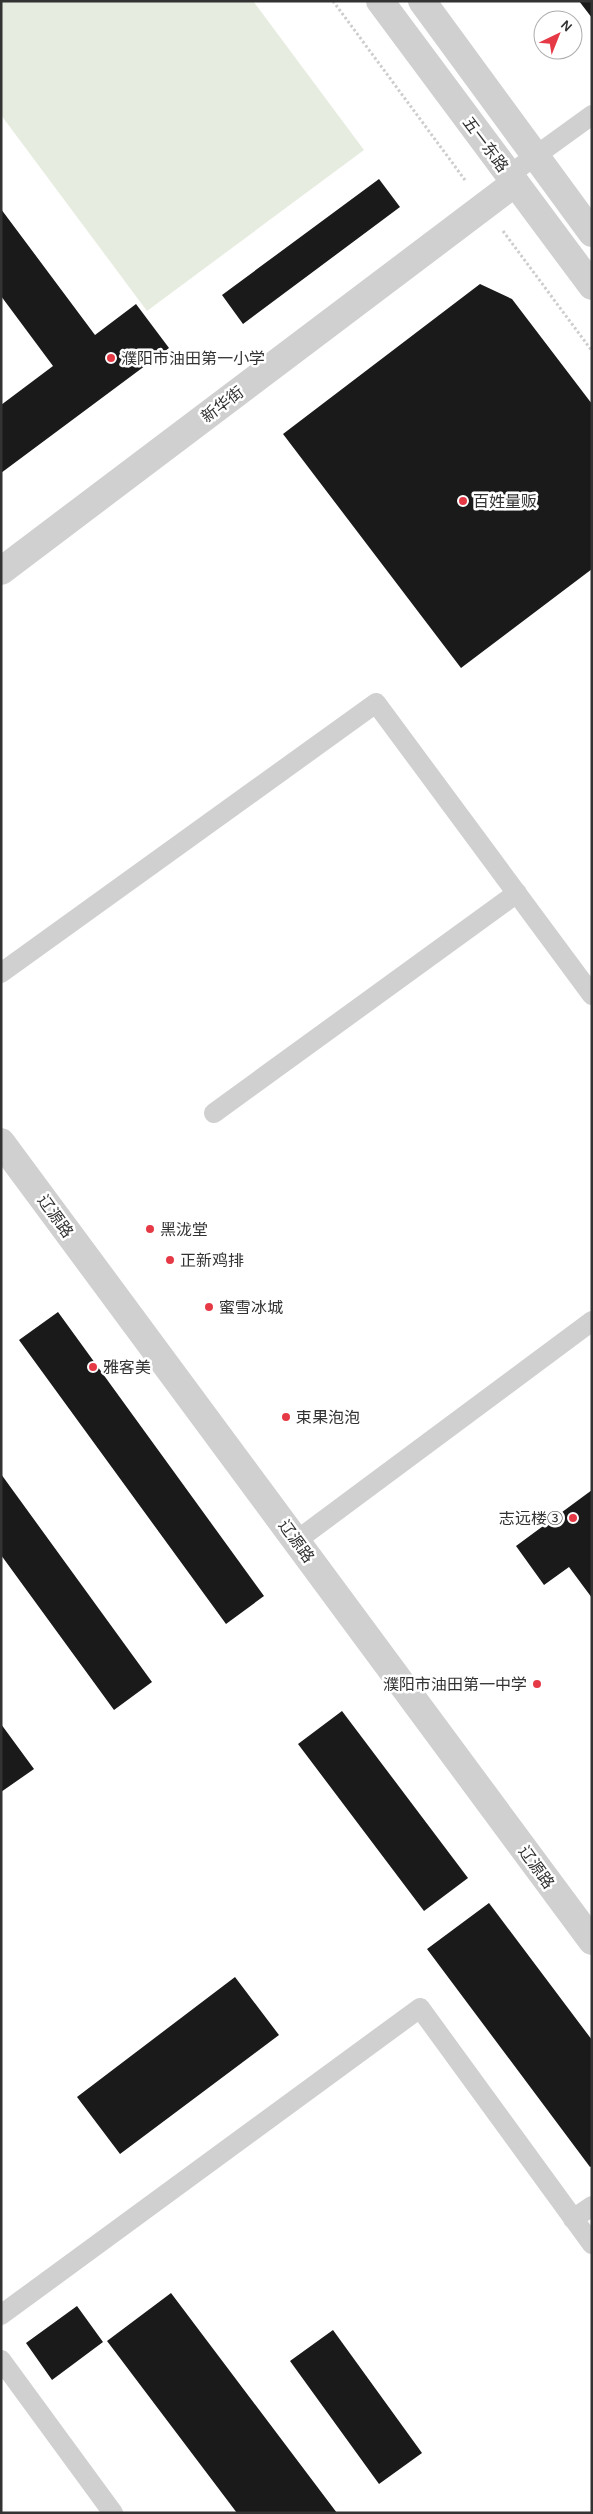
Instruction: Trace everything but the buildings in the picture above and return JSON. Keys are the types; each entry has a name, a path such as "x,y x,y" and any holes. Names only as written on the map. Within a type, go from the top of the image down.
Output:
{"street":[{"name":"五一东路","path":"380,1 592,286"},
{"name":"五一东路","path":"422,1 592,233"},
{"name":"新华街","path":"1,571 485,206 512,179"},
{"name":"辽源路","path":"1,1142 592,1941"}],"lane":[{"path":"512,179 535,156 592,114"},
{"path":"1,973 376,703 592,995"},
{"path":"214,1113 517,893"},
{"path":"296,1541 592,1321"},
{"path":"1,2315 420,2008 592,2244"},
{"path":"574,2219 592,2206"},
{"path":"1,2360 113,2513"}],"path":[{"path":"333,1 592,351"}],"shaded area":[{"path":"1,1 253,1 364,150 147,311 1,115"}],"place":[{"name":"濮阳市油田第一小学","path":"111,358"},
{"name":"百姓量贩","path":"463,501"},
{"name":"黑泷堂","path":"150,1229"},
{"name":"正新鸡排","path":"170,1260"},
{"name":"蜜雪冰城","path":"209,1307"},
{"name":"雅客美","path":"93,1367"},
{"name":"束果泡泡","path":"286,1417"},
{"name":"志远楼③","path":"573,1518"},
{"name":"濮阳市油田第一中学","path":"537,1684"}]}
